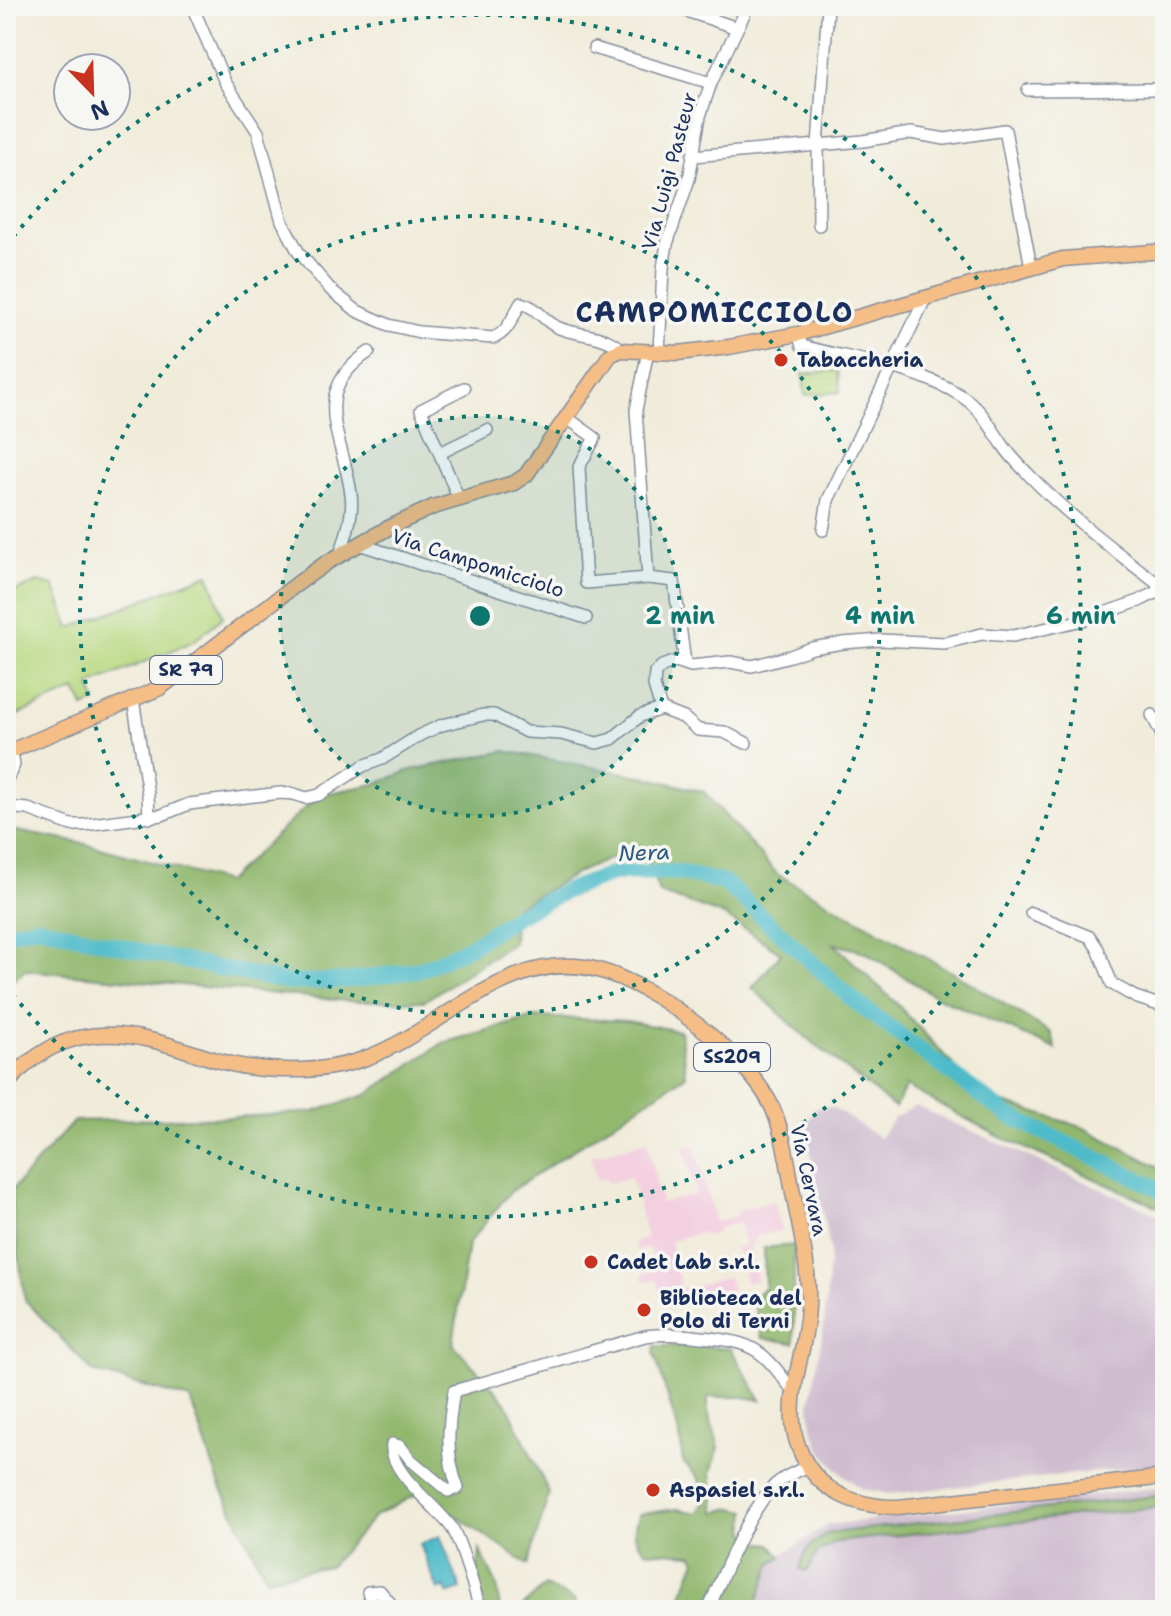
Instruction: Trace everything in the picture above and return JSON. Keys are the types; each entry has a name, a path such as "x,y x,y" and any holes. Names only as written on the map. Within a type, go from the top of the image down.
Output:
{"main road":[{"path":"340,555 433,507 514,483 526,475 610,355 621,350 654,352 729,347 798,334 1063,259 1165,251"},
{"name":"SR 79","path":"9,752 172,681 297,584 340,555"},
{"name":"Via Cervara","path":"6,1085 33,1057 62,1041 94,1035 120,1034 151,1040 244,1067 284,1070 332,1067 368,1058 507,981 537,969 562,966 595,969 620,977 650,991 696,1025 747,1071 773,1109 785,1149 807,1274 808,1307 794,1392 795,1435 808,1466 829,1488 855,1503 873,1507 931,1504 1162,1478"}],"street":[{"path":"192,6 225,82 258,132 270,186 282,221 299,253 331,290 357,311 389,325 419,332 493,338 510,326 521,303 537,309 559,328 611,342 621,350"},
{"path":"672,6 737,28"},
{"name":"Via Luigi Pasteur","path":"648,578 636,410 654,352 663,268 675,215 689,179 700,116 711,83 748,6"},
{"path":"819,225 818,145 828,6"},
{"path":"594,48 711,83"},
{"path":"1028,90 1165,89"},
{"path":"693,156 911,133 945,139 1005,130 1031,267"},
{"path":"823,530 828,500 926,297"},
{"path":"661,709 654,686 655,673 662,666 676,661 702,666 730,662 752,666 812,648 843,643 880,640 945,643 982,634 1013,636 1087,619 1139,601 1164,588 1076,520 1032,478 1004,447 976,406 925,377 893,366 802,346 798,334"},
{"path":"340,555 352,510 333,410 341,378 353,363 369,352"},
{"path":"459,499 421,410 464,388"},
{"path":"566,417 595,438 579,467 586,583 648,578 674,581 685,663"},
{"path":"440,453 487,430"},
{"name":"Via Campomicciolo","path":"359,544 586,618"},
{"path":"133,699 149,818"},
{"path":"6,807 28,809 71,825 149,818 189,804 280,793 306,798 319,795 363,766 382,759 420,735 442,725 483,715 494,715 526,732 561,734 597,743 612,739 640,716 661,709 684,718 698,730 724,732 746,743"},
{"path":"1152,715 1165,741"},
{"path":"6,781 14,765 9,752"},
{"path":"1031,913 1090,937 1112,984 1135,997 1165,1007"},
{"path":"479,1610 479,1600 454,1530 421,1492 405,1479 390,1452 392,1444 400,1446 411,1460 448,1491 458,1488 449,1465 450,1413 454,1391 645,1336 671,1334 746,1344 771,1362 794,1392"},
{"path":"708,1610 763,1500 775,1484 808,1466"},
{"path":"374,1610 368,1592 380,1591 396,1610"}],"shaded area":[{"path":"916,1106 1165,1218 1165,1464 890,1494 862,1489 837,1470 821,1450 812,1427 810,1405 824,1324 830,1251 806,1127 815,1108 832,1107 880,1138 894,1118"},
{"path":"647,1141 661,1203 696,1194 684,1147 695,1144 715,1222 737,1216 736,1211 774,1201 782,1230 755,1237 756,1242 749,1244 758,1280 746,1283 736,1247 745,1245 739,1223 717,1228 718,1233 706,1236 704,1232 670,1241 681,1289 728,1277 732,1291 664,1308 656,1279 644,1282 642,1274 655,1270 649,1248 636,1251 634,1242 647,1238 631,1177 607,1183 606,1178 597,1181 590,1156"},
{"path":"1165,1487 1165,1610 754,1610 772,1561 828,1525"}],"green space":[{"path":"838,370 840,392 805,395 803,374"},
{"path":"209,574 223,617 194,641 90,685 96,702 84,707 76,690 6,720 6,595 38,582 54,586 70,628"},
{"path":"505,751 646,777 704,792 777,874 961,977 1051,1033 1056,1049 935,996 865,952 834,944 896,1003 982,1096 1082,1127 1165,1170 1165,1210 998,1136 906,1086 895,1108 807,1038 752,988 781,953 723,915 659,893 642,845 581,871 514,908 513,943 424,1001 348,1001 25,970 6,987 6,829 85,844 226,882 319,795 375,784 411,770"},
{"path":"534,1017 627,1021 680,1031 686,1075 510,1192 468,1244 453,1344 506,1402 549,1493 528,1565 421,1492 375,1516 330,1566 266,1578 219,1483 190,1399 93,1372 25,1300 10,1192 74,1121 313,1112 366,1095 443,1043"},
{"path":"794,1245 794,1343 762,1338 753,1298 765,1287 764,1248"},
{"path":"655,1346 731,1349 761,1400 708,1397 708,1412 719,1447 711,1472 715,1512 732,1508 747,1511 745,1530 753,1542 771,1544 782,1557 772,1562 754,1610 676,1610 696,1560 692,1554 646,1551 636,1539 635,1525 639,1514 677,1509 698,1513 706,1501 698,1477 683,1462 680,1437 654,1352"},
{"path":"1165,1495 1165,1506 836,1542 817,1553 807,1571 800,1569 810,1547 829,1533"},
{"path":"480,1550 497,1585 500,1610 483,1610 478,1567"},
{"path":"545,1586 575,1600 574,1610 523,1610 523,1606"}],"water":[{"path":"440,1536 461,1589 448,1594 445,1587 438,1590 420,1544"}],"waterway":[{"name":"Nera","path":"6,933 38,926 290,983 354,980 422,969 469,947 516,916 566,891 614,873 677,872 725,883 853,1000 1006,1114 1165,1192"}],"place":[{"name":"Tabaccheria","path":"781,360"},
{"name":"Cadet Lab s.r.l.","path":"591,1262"},
{"name":"Biblioteca del Polo di Terni","path":"644,1310"},
{"name":"Aspasiel s.r.l.","path":"653,1490"}],"district":[{"name":"CAMPOMICCIOLO","path":"715,312"}]}
